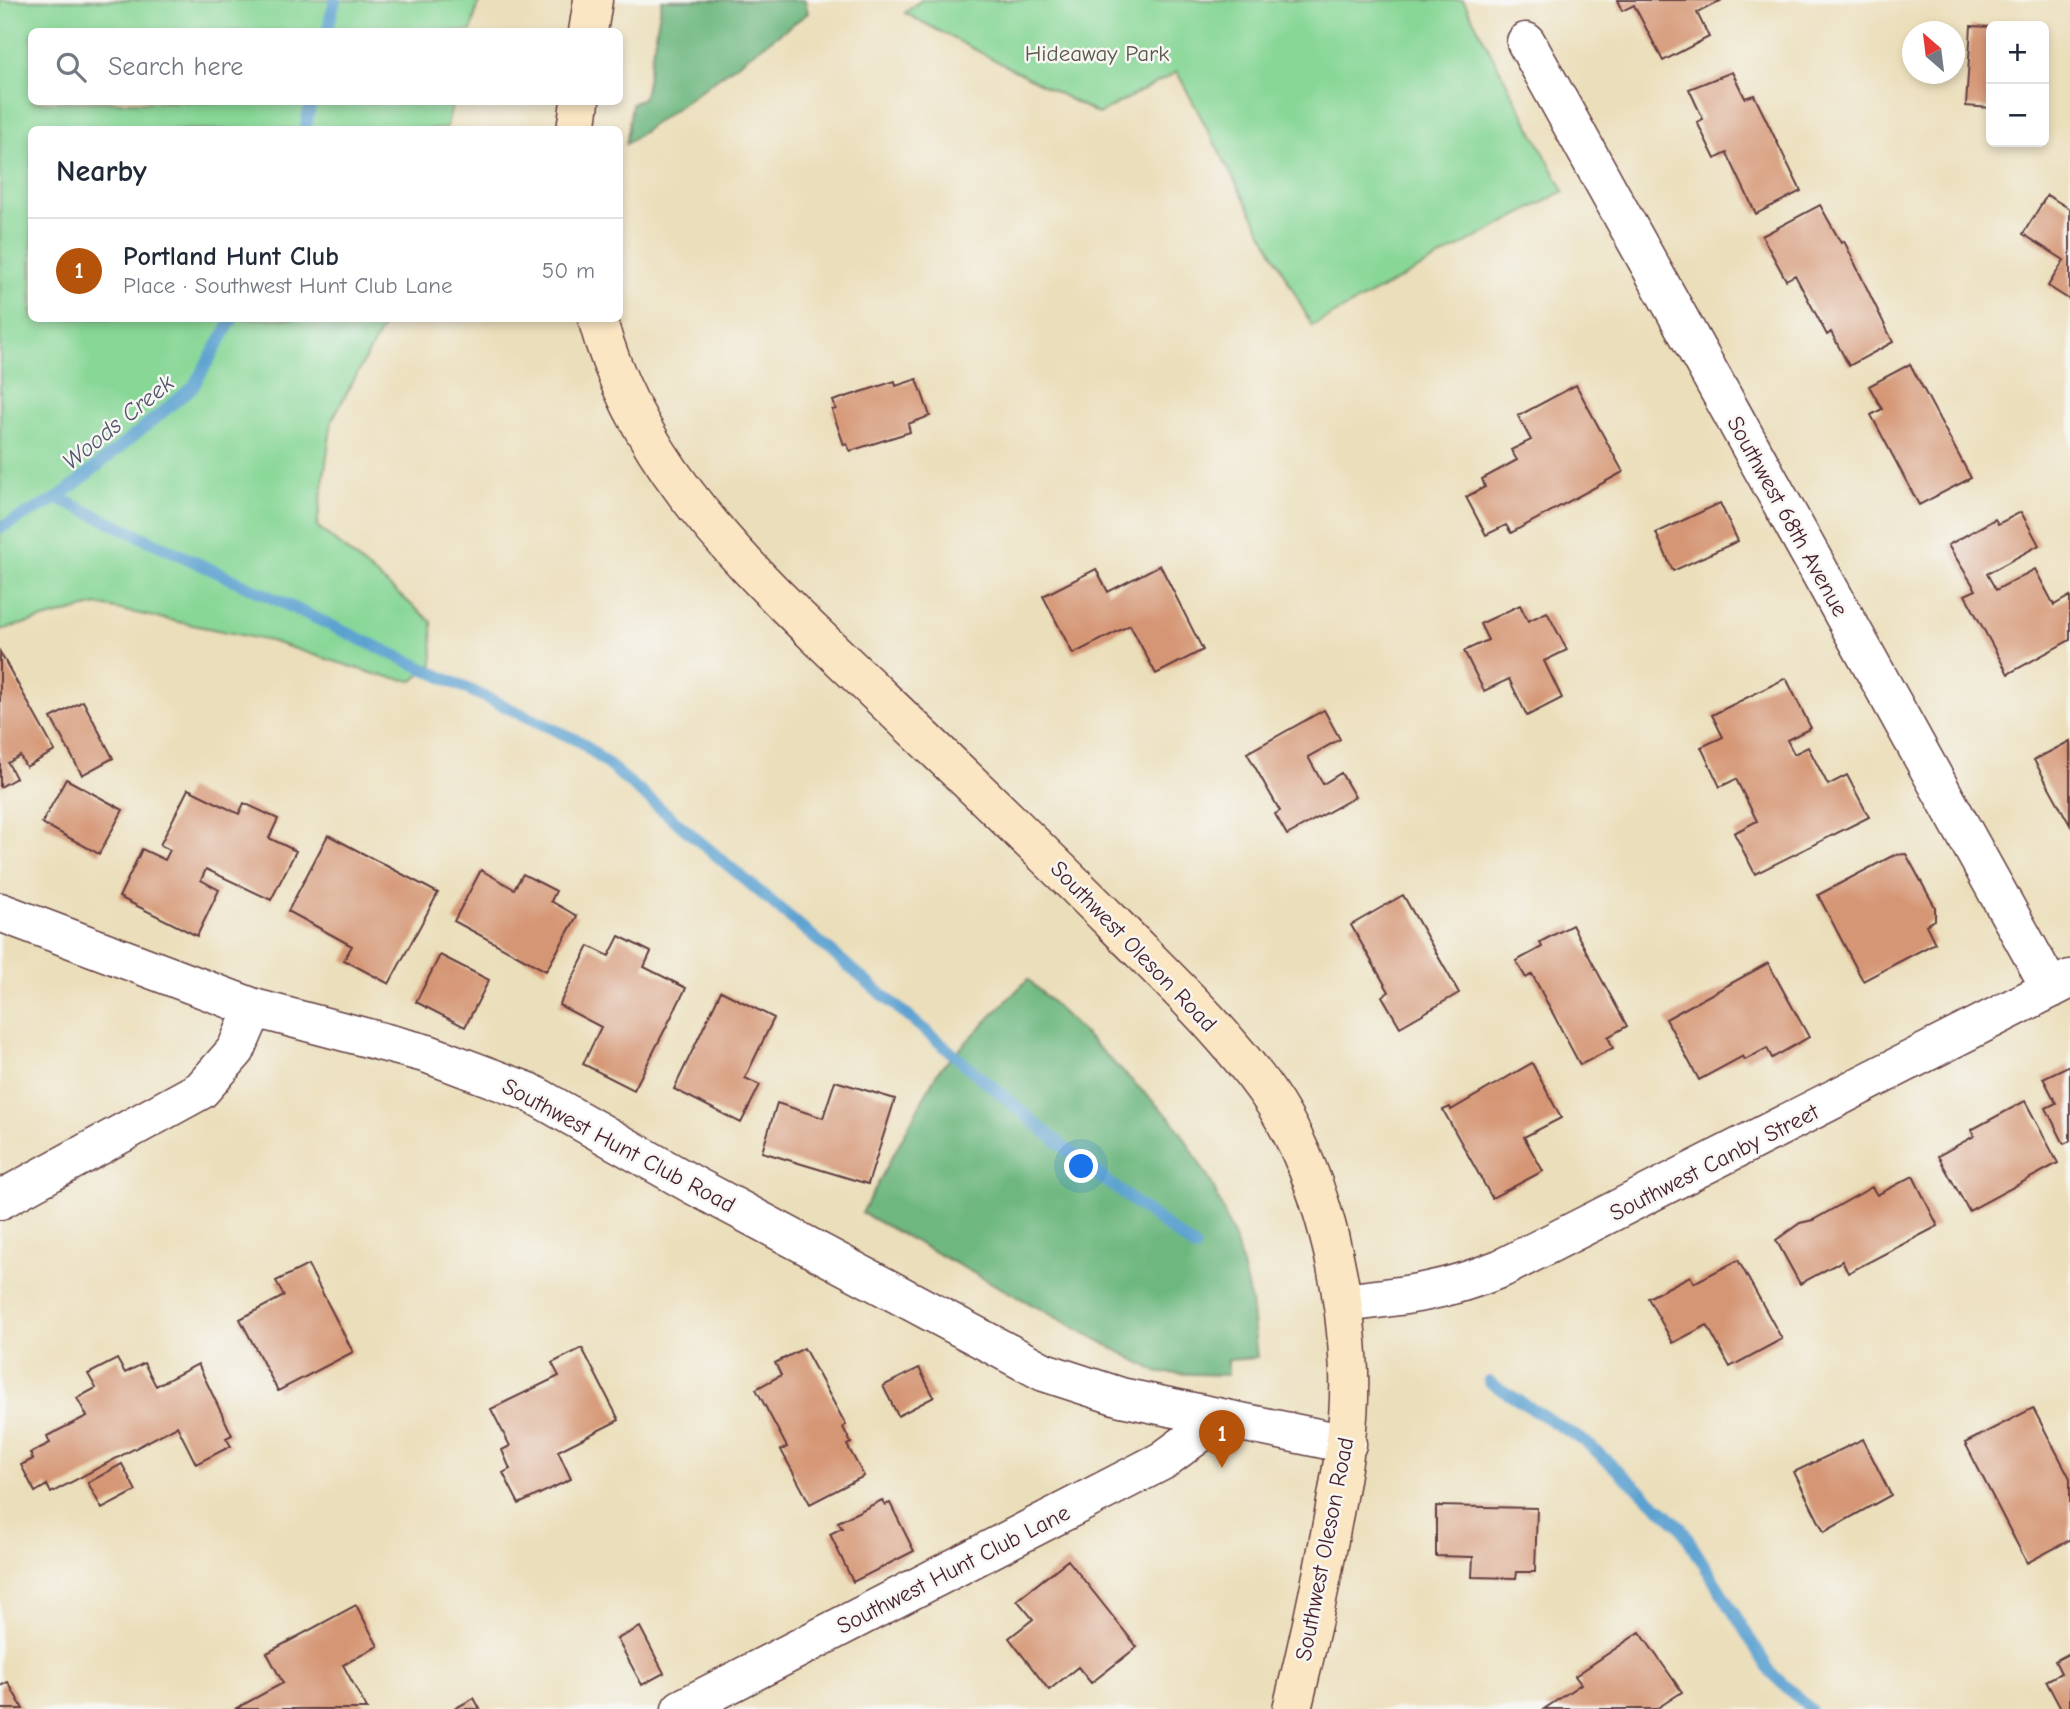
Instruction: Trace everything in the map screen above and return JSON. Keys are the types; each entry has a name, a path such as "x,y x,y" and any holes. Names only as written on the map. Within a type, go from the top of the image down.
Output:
{"main road":[{"path":"589,28 593,0"},
{"path":"577,126 580,105"},
{"name":"Southwest Oleson Road","path":"598,322 611,365 634,413 665,469 691,504 800,619 1073,883 1208,1018 1269,1094 1303,1160 1328,1232 1343,1303 1349,1373 1347,1444 1314,1618 1292,1709"}],"street":[{"name":"Southwest 68th Avenue","path":"1526,42 2060,984"},
{"name":"Southwest Hunt Club Road","path":"0,912 254,1008 428,1054 529,1092 1012,1357 1044,1372 1121,1397 1219,1419"},
{"name":"Southwest Canby Street","path":"1343,1303 1417,1296 1460,1286 1502,1268 2060,984"},
{"path":"0,1200 201,1090 236,1050 254,1008"},
{"path":"1219,1419 1347,1444"},
{"name":"Southwest Hunt Club Lane","path":"681,1709 1162,1461 1219,1419"}],"green space":[{"path":"0,0 479,0 472,28 28,28 28,105 452,105 447,126 28,126 28,322 385,322 332,420 317,526 432,622 433,664 413,681 378,675 270,641 97,605 0,630"},
{"path":"662,0 805,0 808,13 626,144 632,104 644,97"},
{"name":"Hideaway Park","path":"921,0 1463,0 1564,191 1312,326 1177,72 1098,114 905,13"},
{"path":"1028,979 1172,1120 1213,1186 1237,1246 1251,1302 1257,1358 1228,1360 1228,1375 1159,1373 862,1213 938,1071"}],"building":[{"path":"1617,0 1722,0 1697,13 1709,37 1663,61 1634,5 1622,11"},
{"path":"1971,26 1986,27 1986,108 1966,106"},
{"path":"1732,72 1745,98 1754,95 1801,191 1756,214 1727,153 1715,159 1697,122 1703,119 1689,89"},
{"path":"2047,195 2070,209 2070,300 2048,286 2064,260 2023,234"},
{"path":"1820,205 1841,243 1844,241 1893,342 1849,366 1831,332 1827,335 1795,275 1786,280 1762,236"},
{"path":"1910,364 1971,478 1919,505 1871,415 1882,409 1869,386"},
{"path":"917,379 930,416 908,424 910,432 850,451 847,444 844,445 832,410 836,409 833,401 895,381 896,386"},
{"path":"1576,385 1623,472 1511,533 1506,525 1486,535 1466,497 1485,487 1482,479 1517,460 1511,450 1531,440 1518,416"},
{"path":"1720,503 1738,541 1673,571 1656,533"},
{"path":"2021,512 2039,545 1987,574 1996,590 2035,569 2054,605 2070,596 2070,640 2008,674 1965,595 1976,590 1948,545 1995,519 1998,524"},
{"path":"1160,565 1203,650 1156,674 1130,625 1073,654 1043,596 1096,569 1108,592"},
{"path":"1520,605 1528,621 1547,612 1567,650 1544,661 1562,698 1527,716 1509,679 1484,691 1464,651 1488,640 1480,624"},
{"path":"0,652 55,751 26,767 20,756 8,763 16,778 0,787"},
{"path":"1786,678 1811,728 1787,740 1794,754 1808,747 1828,785 1847,775 1869,817 1755,874 1734,833 1757,821 1736,779 1720,787 1701,747 1723,737 1712,715"},
{"path":"83,701 113,758 82,775 51,718"},
{"path":"1324,710 1340,739 1308,757 1323,784 1341,773 1355,797 1287,835 1275,814 1280,811 1247,753"},
{"path":"2070,741 2070,825 2034,760"},
{"path":"66,779 123,810 99,854 42,823"},
{"path":"188,789 239,814 244,803 278,819 269,838 296,851 271,900 206,869 201,880 219,890 197,936 119,897 142,849 165,860 170,850 160,845"},
{"path":"328,835 438,893 389,984 344,960 352,946 288,911"},
{"path":"1906,854 1935,907 1935,920 1926,925 1935,943 1863,981 1818,895 1894,855"},
{"path":"481,870 514,889 523,874 556,891 551,901 577,916 546,971 454,921"},
{"path":"1403,895 1459,993 1400,1027 1382,996 1389,992 1351,925"},
{"path":"1572,925 1627,1026 1608,1037 1613,1048 1580,1065 1532,974 1526,978 1516,961 1542,947 1540,942"},
{"path":"619,936 651,952 644,967 686,988 634,1090 583,1064 601,1027 559,1005 589,946 609,956"},
{"path":"440,955 489,980 465,1027 416,1002"},
{"path":"1768,963 1809,1037 1772,1058 1767,1048 1745,1060 1743,1056 1699,1080 1666,1019"},
{"path":"721,991 774,1018 745,1078 760,1085 741,1123 674,1089"},
{"path":"1532,1063 1561,1118 1524,1137 1543,1171 1492,1198 1443,1110 1450,1107 1451,1110"},
{"path":"2070,1065 2070,1141 2064,1144 2046,1108 2056,1103 2043,1078"},
{"path":"835,1081 895,1099 868,1184 762,1152 777,1103 823,1118"},
{"path":"2025,1101 2058,1163 1969,1211 1938,1156 1974,1136 1971,1130"},
{"path":"1913,1176 1938,1226 1848,1273 1842,1261 1800,1284 1776,1240 1800,1223 1813,1220 1872,1187 1877,1195"},
{"path":"1738,1260 1782,1339 1730,1367 1707,1325 1673,1343 1648,1298 1690,1276 1694,1283"},
{"path":"308,1265 353,1352 278,1391 240,1319 284,1296 276,1281"},
{"path":"582,1348 619,1420 558,1451 571,1479 519,1504 503,1473 510,1469 502,1450 510,1446 491,1409 559,1376 552,1363"},
{"path":"804,1348 846,1425 843,1427 851,1443 847,1445 864,1476 810,1504 781,1450 787,1447 756,1389 781,1375 775,1363"},
{"path":"117,1359 125,1373 144,1363 156,1386 198,1364 232,1435 226,1438 231,1446 196,1464 177,1426 51,1493 47,1485 35,1492 21,1465 33,1459 30,1453 50,1443 47,1436 87,1416 77,1398 96,1388 88,1374"},
{"path":"919,1368 934,1397 898,1416 883,1386"},
{"path":"2033,1408 2070,1478 2070,1540 2027,1563 1965,1443"},
{"path":"1863,1439 1891,1495 1824,1532 1794,1472"},
{"path":"122,1464 136,1491 102,1509 88,1483"},
{"path":"882,1500 885,1505 890,1503 914,1551 853,1582 830,1534 842,1528 838,1522"},
{"path":"1436,1506 1537,1508 1535,1572 1517,1572 1516,1578 1472,1577 1473,1557 1436,1556"},
{"path":"1068,1560 1137,1647 1091,1683 1078,1667 1049,1690 1009,1638 1033,1619 1017,1600"},
{"path":"356,1605 378,1646 343,1665 367,1709 235,1709 283,1683 267,1653"},
{"path":"640,1627 664,1673 642,1685 617,1639"},
{"path":"1640,1632 1682,1692 1656,1709 1544,1709 1581,1684 1575,1676"},
{"path":"2070,1653 2070,1709 2061,1709 2046,1681 2061,1673 2055,1661"},
{"path":"8,1682 23,1709 0,1709 0,1686"},
{"path":"474,1698 480,1709 454,1709"}],"waterway":[{"name":"Woods Creek","path":"328,28 335,0"},
{"name":"Woods Creek","path":"306,126 310,105"},
{"name":"Woods Creek","path":"0,528 58,498 193,387 231,322"},
{"path":"58,498 581,742 1083,1163 1195,1248"},
{"path":"1489,1382 1587,1443 1680,1526 1771,1673 1810,1709"}],"place":[{"name":"Portland Hunt Club","path":"1222,1468"}]}
